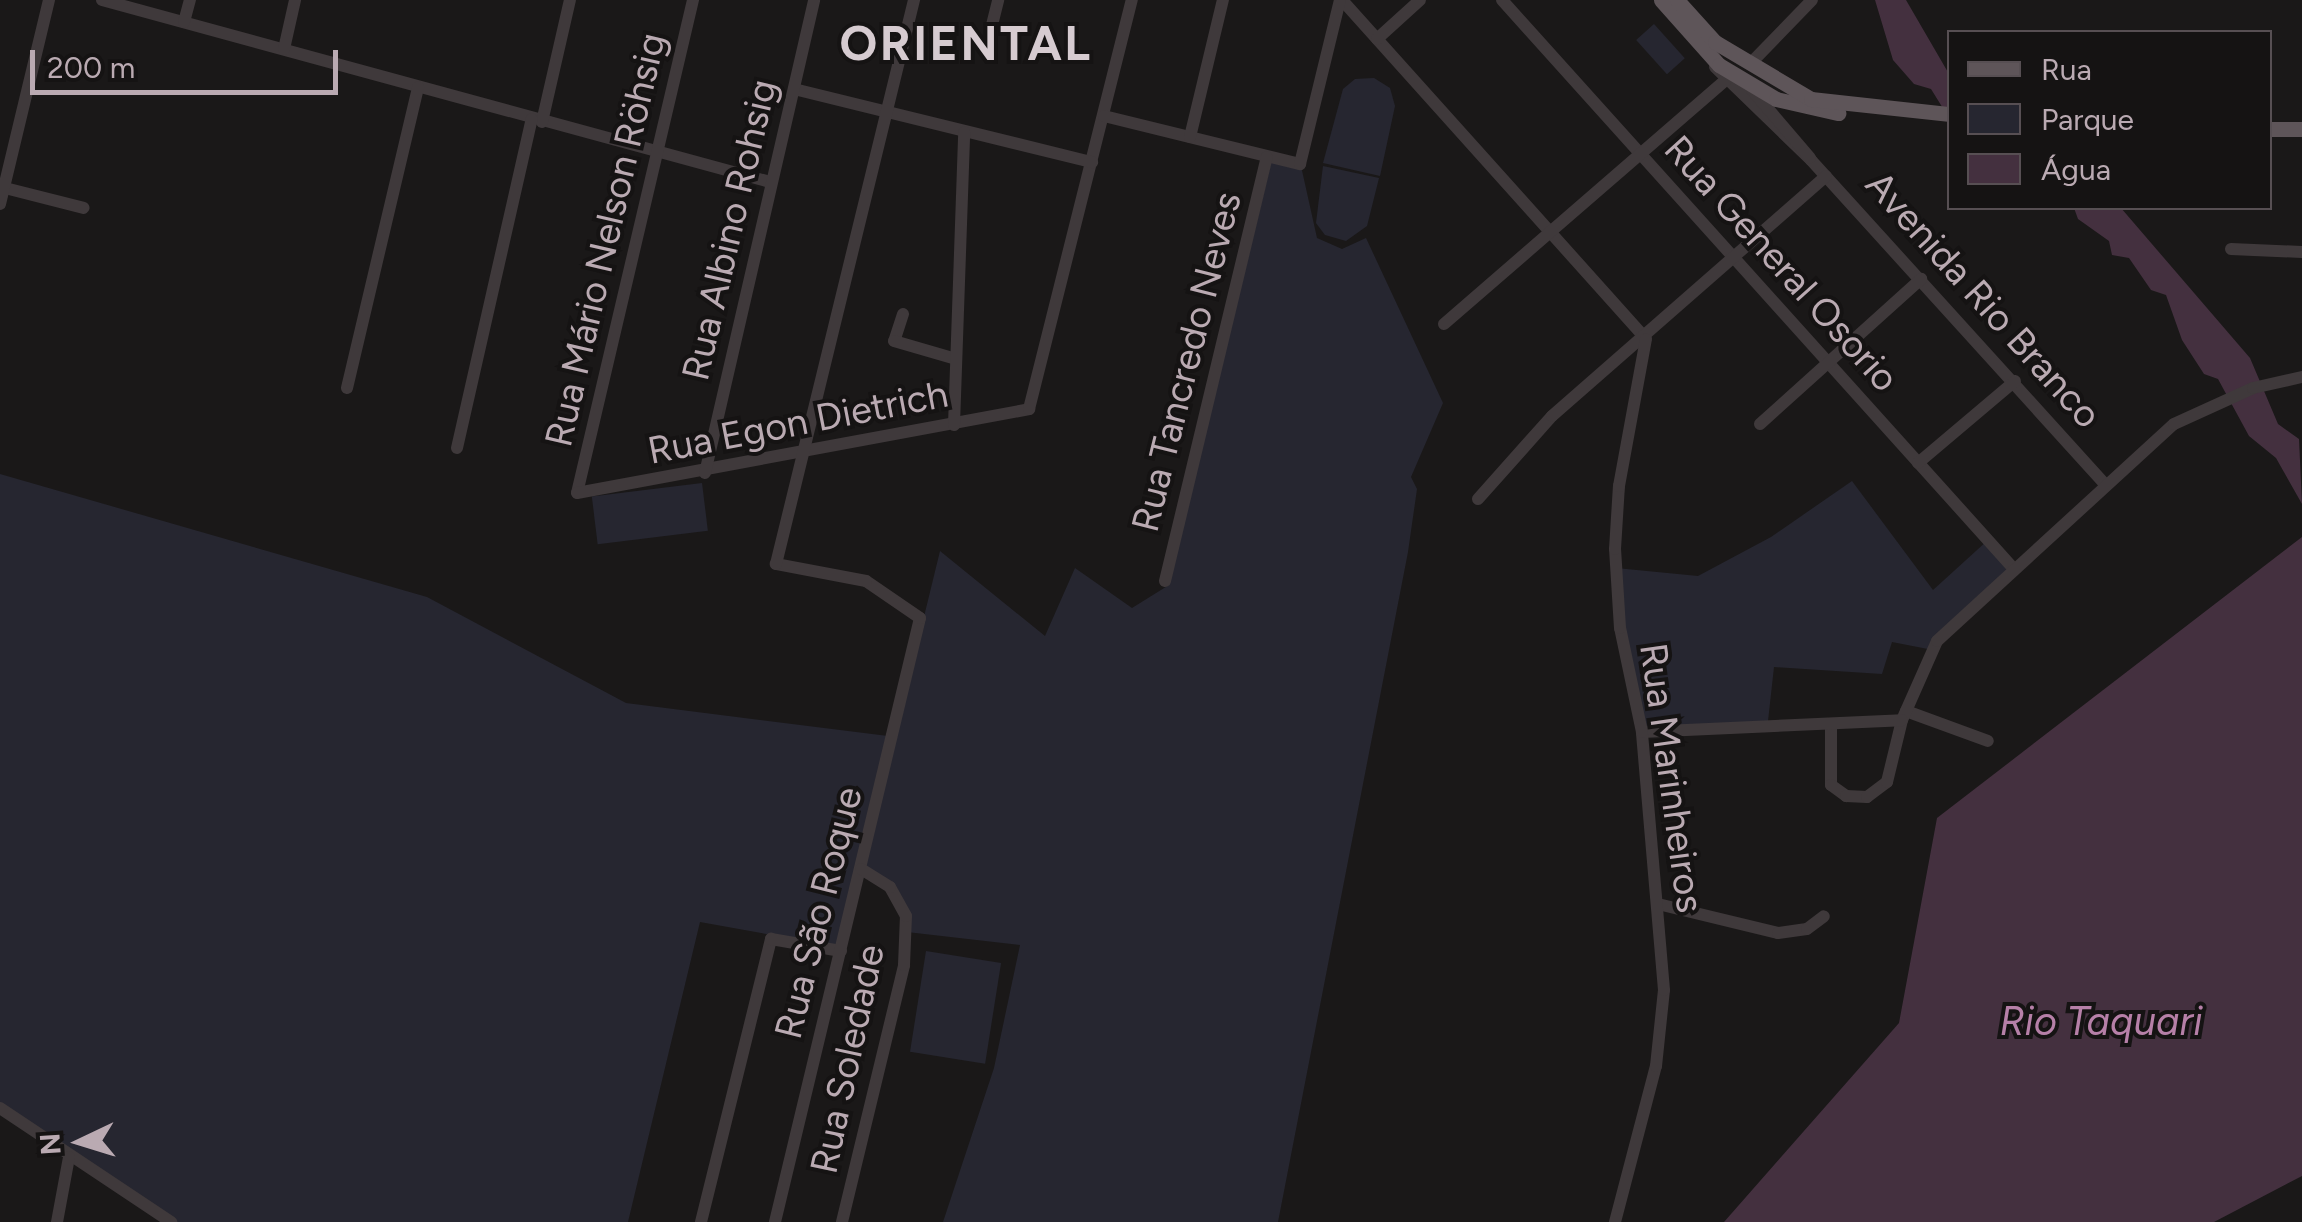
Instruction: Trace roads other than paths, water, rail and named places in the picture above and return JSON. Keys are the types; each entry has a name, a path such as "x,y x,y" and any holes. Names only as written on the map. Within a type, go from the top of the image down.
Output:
{"main road":[{"path":"1662,0 1709,47 1750,64 1812,99 1888,111"},
{"path":"1677,0 1735,80 1806,110 1947,114"},
{"path":"2272,128 2302,129"}],"street":[{"path":"0,204 49,0"},
{"path":"102,0 656,155 770,182"},
{"path":"184,22 190,0"},
{"path":"284,49 296,0"},
{"path":"457,448 570,0"},
{"name":"Rua Mário Nelson Röhsig","path":"577,493 694,0"},
{"name":"Rua Albino Rohsig","path":"704,473 814,0"},
{"path":"804,454 914,0"},
{"path":"990,33 998,0"},
{"path":"794,89 1092,162 1132,0"},
{"path":"1190,138 1224,0"},
{"path":"1104,116 1300,164 1341,0"},
{"path":"1341,0 1646,340"},
{"path":"1376,39 1420,0"},
{"name":"Rua General Osorio","path":"1502,0 2014,569"},
{"path":"1750,64 1812,0"},
{"path":"1444,324 1642,153 1735,80"},
{"name":"Avenida Rio Branco","path":"1735,80 1922,278 2106,484"},
{"path":"347,388 418,86"},
{"path":"954,425 964,132"},
{"name":"Rua Tancredo Neves","path":"1164,581 1267,157"},
{"name":"Rua Egon Dietrich","path":"577,493 704,473 1029,409 1092,162"},
{"path":"1478,499 1552,416 1646,340 1826,176"},
{"path":"5,188 84,208"},
{"path":"2231,249 2302,252"},
{"path":"1760,424 1922,278"},
{"path":"902,314 894,341 954,358"},
{"name":"Rua Marinheiros","path":"1615,1222 1658,1050 1664,990 1642,732 1620,628 1615,550 1619,486 1646,340"},
{"path":"1831,724 1831,784 1846,796 1867,796 1887,782 1904,716 1937,641 2174,424 2207,405 2282,378 2302,377"},
{"path":"1918,463 2014,381"},
{"name":"Rua São Roque","path":"775,1222 920,618 866,581 776,564 804,454"},
{"path":"1642,732 1831,724 1904,716 1988,740"},
{"name":"Rua Soledade","path":"842,1222 905,948 906,916 890,887 861,870"},
{"path":"1658,904 1778,932 1807,928 1824,916"},
{"path":"701,1222 771,938 840,951"},
{"path":"0,1108 68,1157 171,1222"},
{"path":"58,1222 68,1157"}],"water":[{"path":"1875,0 1906,0 1947,71 1947,115 1931,89 1914,84 1893,60"},
{"path":"2075,210 2123,210 2250,358 2278,424 2299,439 2302,504 2276,458 2249,436 2218,379 2204,374 2182,340 2166,295 2151,290 2129,258 2112,255 2109,241 2078,219"},
{"name":"Rio Taquari","path":"2302,537 2302,1176 2214,1222 1724,1222 1899,1023 1937,818"}],"district":[{"name":"ORIENTAL","path":"966,44"}]}
